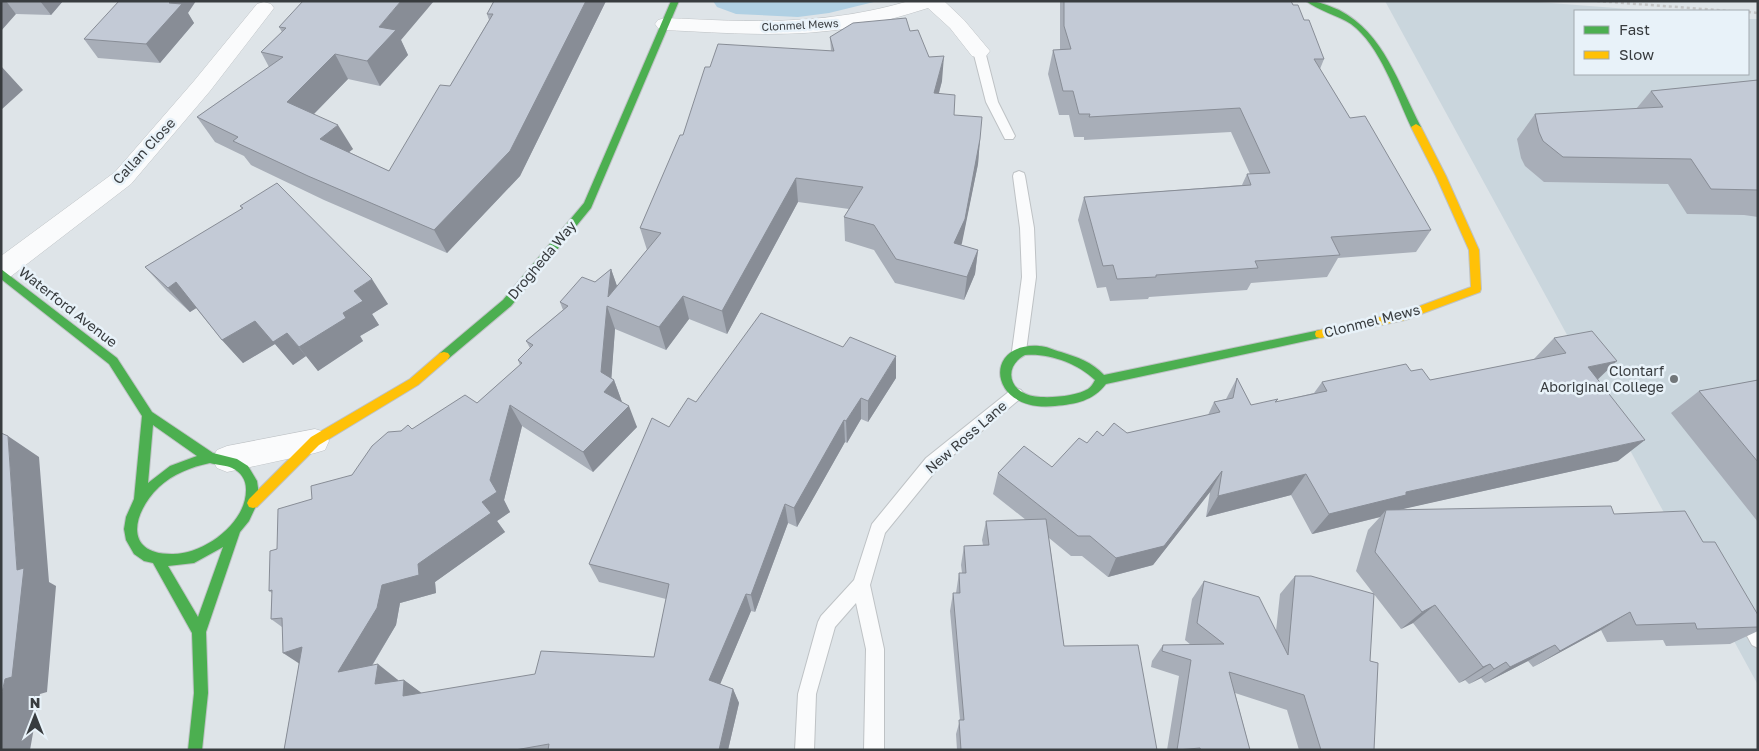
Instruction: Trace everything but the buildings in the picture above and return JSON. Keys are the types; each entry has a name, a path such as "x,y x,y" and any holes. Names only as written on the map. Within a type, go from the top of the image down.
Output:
{"street":[{"name":"Drogheda Way","path":"252,503 315,441 414,382 507,303 588,205 675,1"},
{"name":"Clonmel Mews","path":"665,24 776,28 807,27 852,22 932,1"},
{"path":"932,1 957,24 979,51"},
{"name":"Clonmel Mews","path":"1016,394 1030,401 1045,402 1092,392 1102,380 1405,316 1476,289 1474,250 1441,176 1380,56 1363,30 1328,8 1310,1"},
{"name":"Callan Close","path":"1,272 123,178 202,86 264,8"},
{"name":"Waterford Avenue","path":"1,272 113,361 148,415 219,459"},
{"path":"1016,394 1009,387 1004,371 1006,362 1019,351 1032,348 1046,349 1095,370 1102,380"},
{"path":"140,498 148,415"},
{"name":"Drogheda Way","path":"219,459 315,441"},
{"path":"219,459 241,466 251,476 254,489 252,503 245,518 234,533 218,546 200,555 179,561 159,562 144,556 133,546 129,531 132,515 140,498 153,484 171,471 190,462 219,459"},
{"path":"195,750 202,693 199,632 234,533"},
{"path":"159,562 199,632"}],"lane":[{"path":"979,51 992,102 1009,136"},
{"path":"1019,176 1027,228 1029,277 1019,351"},
{"name":"New Ross Lane","path":"804,750 807,694 827,622 861,585 878,529 932,463 1016,394"},
{"name":"New Ross Lane","path":"861,585 874,648 874,750"},
{"path":"1735,598 1758,639"}],"path":[{"path":"1597,1 1717,10"}],"shaded area":[{"path":"713,1 878,1 829,13 798,17 736,14 717,7"},
{"name":"Clontarf Aboriginal College","path":"1385,1 1525,1 1641,10 1574,10 1574,75 1749,75 1749,19 1758,19 1758,685"}],"traffic: fast":[{"path":"444,356 507,303 588,205 675,1"},
{"path":"1310,1 1347,18 1360,27 1380,54 1416,127"},
{"path":"1,273 113,361 148,415 210,458"},
{"path":"1102,380 1093,371 1077,362 1040,350 1023,351 1013,356 1007,364 1005,373 1007,382 1020,397 1039,402 1053,401 1089,394 1094,391 1102,380 1320,334"},
{"path":"140,498 148,415"},
{"path":"210,458 236,464 244,470 251,481 252,495 250,506 237,527 208,550 186,559 165,560 149,557 138,550 132,540 130,529 132,517 145,493 161,478 174,470 210,458"},
{"path":"195,750 201,693 199,632 234,533"},
{"path":"159,562 199,632"}],"traffic: slow":[{"path":"1320,334 1405,316 1476,289 1474,250 1441,176 1416,127"},
{"path":"253,503 315,441 414,382 444,356"}],"place":[{"name":"Clontarf Aboriginal College","path":"1674,379"}]}
